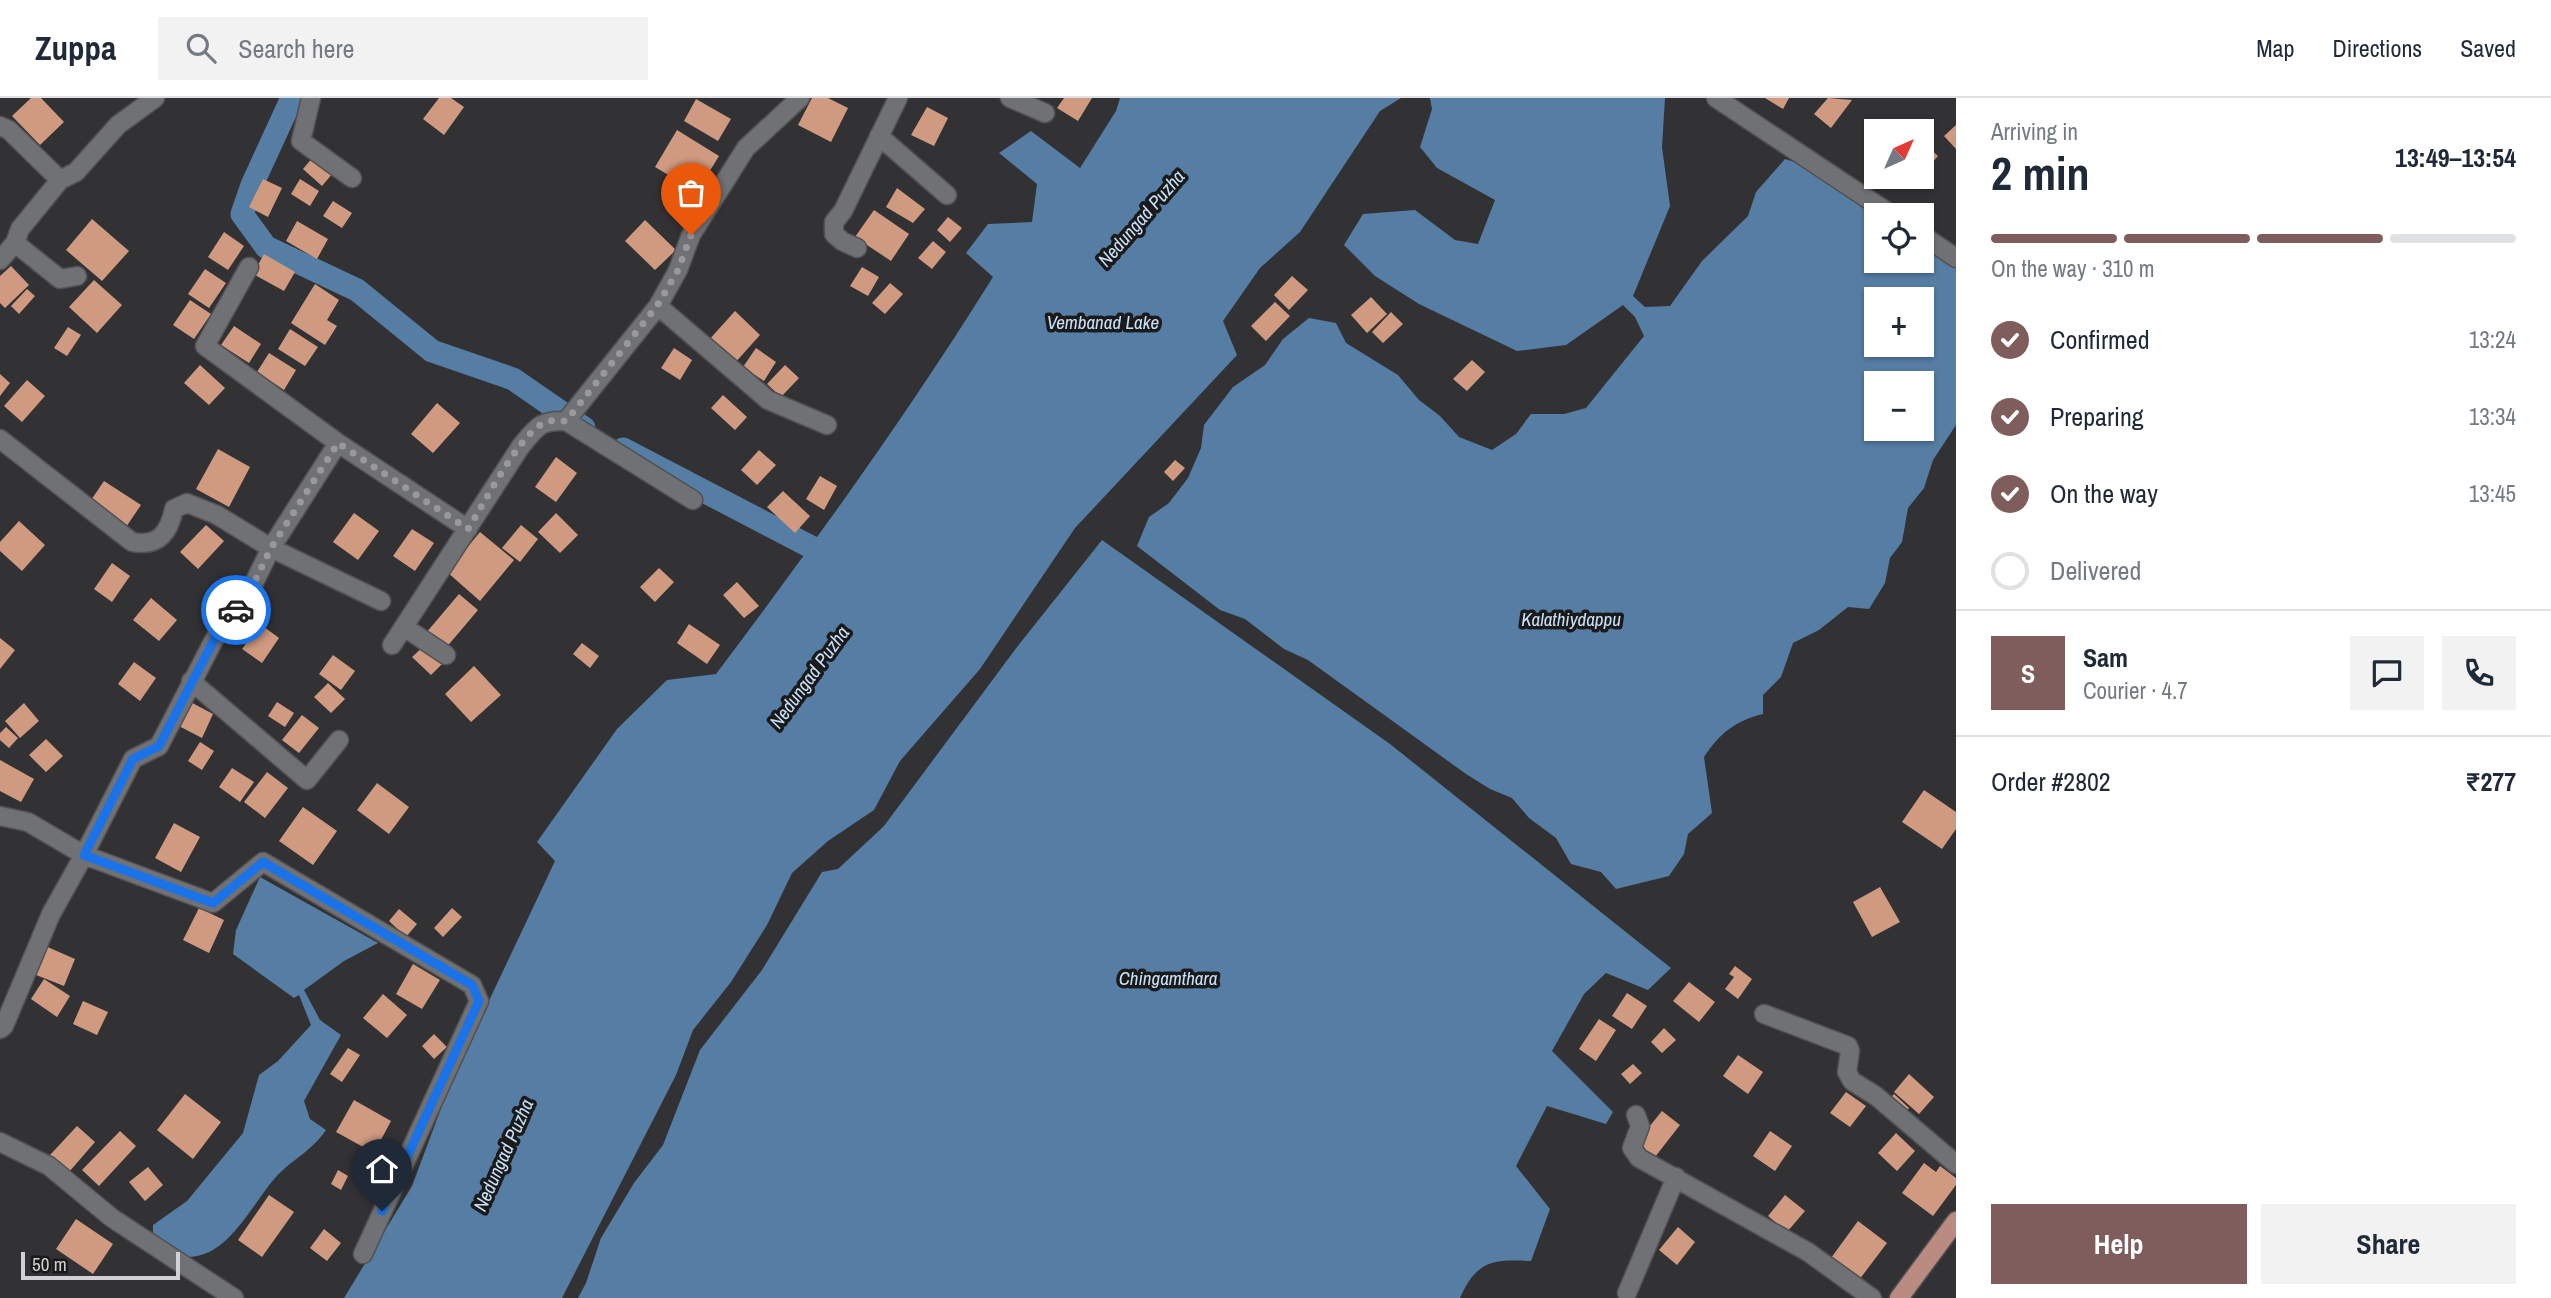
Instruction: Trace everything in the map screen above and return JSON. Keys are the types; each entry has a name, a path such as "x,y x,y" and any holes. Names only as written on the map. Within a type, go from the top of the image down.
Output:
{"main road":[{"path":"1899,1298 1956,1221"}],"street":[{"path":"311,98 301,141 352,178"},
{"path":"569,418 657,306 678,270 691,235 746,148 800,98"},
{"path":"857,248 842,242 834,234 834,222 843,211 898,98"},
{"path":"1010,98 1045,113"},
{"path":"1716,98 1874,203"},
{"path":"0,260 15,243 20,229 60,180 76,172 118,125 152,99"},
{"path":"0,126 9,131 60,180"},
{"path":"879,136 947,195"},
{"path":"15,243 60,279 77,276"},
{"path":"1934,243 1956,258"},
{"path":"249,267 205,346 338,443 468,529"},
{"path":"657,306 768,400 827,425"},
{"path":"392,645 521,446 538,425 569,418 693,500"},
{"path":"0,439 132,542 146,545 155,543 170,526 174,509 187,503 217,515 271,548 381,601"},
{"path":"0,1029 4,1027 51,914 133,759 159,746 216,636 248,595 271,548 338,443"},
{"path":"404,627 446,655"},
{"path":"191,681 307,780 339,740"},
{"path":"0,816 28,822 84,855 213,903 263,862 472,985 479,1001 363,1254"},
{"path":"1764,1014 1847,1046 1850,1052 1847,1072 1852,1081 1876,1096 1956,1164"},
{"path":"1636,1115 1640,1126 1632,1149 1639,1158 1808,1252 1872,1298"},
{"path":"0,1142 49,1166 112,1219 234,1298"},
{"path":"1627,1293 1676,1177"}],"water":[{"name":"Vembanad Lake","path":"1120,98 1401,98 1380,111 1300,232 1260,268 1223,321 1237,355 1075,528 980,669 900,761 874,810 828,841 792,873 767,925 731,982 693,1030 676,1075 562,1298 344,1298 412,1186 452,1079 555,861 537,842 617,729 667,680 716,674 824,528 927,379 993,277 966,253 988,224 1032,222 1037,184 999,153 1031,131 1080,168 1116,111"},
{"name":"Kalathiydappu","path":"1430,98 1665,98 1662,147 1670,206 1633,296 1645,307 1670,306 1702,261 1748,216 1756,192 1785,159 1825,172 1873,203 1864,203 1864,273 1934,273 1934,244 1956,262 1956,425 1933,460 1924,488 1908,508 1902,542 1890,558 1885,583 1869,609 1848,607 1819,630 1793,643 1781,677 1763,695 1763,714 1736,724 1722,735 1704,757 1712,813 1688,834 1684,854 1669,876 1616,889 1601,872 1571,864 1556,838 1529,818 1512,798 1490,789 1466,774 1308,660 1284,649 1245,619 1220,610 1137,546 1149,517 1169,503 1188,478 1201,448 1204,425 1233,387 1265,365 1283,339 1309,318 1336,323 1346,343 1398,375 1419,400 1440,416 1459,437 1492,450 1516,434 1531,414 1564,414 1586,408 1644,336 1635,317 1623,305 1566,345 1517,351 1419,304 1375,276 1344,245 1363,214 1415,210 1455,240 1478,244 1495,200 1437,168 1420,147 1432,109"},
{"name":"Chingamthara","path":"1102,540 1390,744 1671,968 1648,990 1606,973 1584,994 1552,1051 1613,1112 1606,1124 1547,1106 1516,1166 1550,1209 1531,1261 1488,1264 1473,1276 1460,1298 578,1298 586,1283 601,1238 634,1183 663,1145 700,1050 762,970 822,872 838,869 884,826 1017,647"},
{"path":"260,877 378,943 344,961 304,990 320,1020 341,1035 304,1101 310,1119 326,1130 275,1178 224,1242 196,1256 180,1256 153,1239 153,1225 187,1201 243,1133 259,1075 278,1061 311,1025 299,995 294,998 233,954 236,930"}],"building":[{"path":"31,98 41,98 64,122 40,145 12,116"},
{"path":"439,98 451,98 464,107 444,135 423,119"},
{"path":"812,98 828,98 848,108 831,142 798,125"},
{"path":"1064,98 1092,98 1078,121 1057,108"},
{"path":"1765,98 1789,98 1783,109"},
{"path":"1828,98 1852,100 1831,128 1814,114"},
{"path":"696,99 731,119 718,141 684,121"},
{"path":"927,107 948,118 934,146 911,135"},
{"path":"1956,125 1956,149 1944,136"},
{"path":"677,130 719,156 697,192 655,167"},
{"path":"313,157 333,173 322,186 303,169"},
{"path":"263,179 282,188 268,217 249,207"},
{"path":"300,179 319,191 310,206 291,194"},
{"path":"897,188 925,209 913,223 886,207"},
{"path":"333,201 352,213 342,228 323,216"},
{"path":"874,210 909,234 891,261 855,237"},
{"path":"948,217 962,228 950,242 937,230"},
{"path":"92,219 129,251 102,281 66,250"},
{"path":"645,220 676,250 655,270 625,241"},
{"path":"297,221 328,239 317,259 286,241"},
{"path":"224,232 244,246 228,270 208,257"},
{"path":"933,241 946,252 932,269 918,258"},
{"path":"264,254 295,272 284,291 253,274"},
{"path":"11,266 29,285 5,308 0,303 0,276"},
{"path":"862,267 879,277 868,296 850,286"},
{"path":"205,269 226,283 209,308 188,294"},
{"path":"1292,276 1308,290 1289,310 1274,295"},
{"path":"94,280 122,305 97,333 69,307"},
{"path":"890,283 903,294 885,314 872,303"},
{"path":"315,284 339,300 327,320 337,326 325,345 291,323"},
{"path":"27,289 35,296 19,314 11,306"},
{"path":"1371,297 1387,314 1367,333 1351,315"},
{"path":"190,300 211,314 194,339 173,325"},
{"path":"1275,302 1290,316 1266,341 1251,326"},
{"path":"735,311 760,335 734,364 708,341"},
{"path":"1391,312 1403,324 1383,343 1372,332"},
{"path":"234,326 261,344 249,363 221,345"},
{"path":"68,327 81,335 67,356 54,348"},
{"path":"290,329 318,347 305,366 278,349"},
{"path":"674,348 692,360 680,380 661,368"},
{"path":"756,348 776,362 764,381 743,367"},
{"path":"269,353 296,370 284,390 257,372"},
{"path":"1472,360 1485,372 1467,391 1453,379"},
{"path":"200,365 225,388 209,405 184,383"},
{"path":"785,365 799,378 781,397 767,384"},
{"path":"0,374 10,383 0,396"},
{"path":"27,380 45,396 22,422 4,406"},
{"path":"723,395 747,417 735,430 711,408"},
{"path":"437,403 460,423 433,453 411,434"},
{"path":"218,449 250,467 229,507 196,489"},
{"path":"759,450 776,465 757,485 741,470"},
{"path":"556,457 577,473 556,502 535,487"},
{"path":"1175,460 1185,468 1173,481 1164,472"},
{"path":"820,476 837,486 824,510 806,499"},
{"path":"104,481 141,505 126,527 89,503"},
{"path":"783,491 810,516 795,533 767,507"},
{"path":"354,513 379,531 358,560 333,542"},
{"path":"556,513 578,535 560,553 538,532"},
{"path":"19,521 45,545 22,571 0,551 0,542"},
{"path":"206,525 224,541 198,569 180,552"},
{"path":"521,525 538,539 520,562 502,548"},
{"path":"412,529 434,543 415,571 393,556"},
{"path":"480,532 514,560 480,601 447,572"},
{"path":"112,563 130,576 112,602 94,589"},
{"path":"659,568 674,582 655,602 640,587"},
{"path":"737,582 759,606 744,618 723,595"},
{"path":"459,594 478,610 445,649 426,633"},
{"path":"151,598 177,620 159,641 133,620"},
{"path":"260,624 279,638 262,663 242,649"},
{"path":"689,624 720,645 707,664 677,643"},
{"path":"0,638 15,650 0,669"},
{"path":"582,643 599,656 590,668 573,654"},
{"path":"425,645 443,663 431,675 412,657"},
{"path":"333,655 355,671 341,690 319,674"},
{"path":"134,662 156,678 140,701 118,684"},
{"path":"474,666 501,695 471,722 445,694"},
{"path":"328,683 345,699 331,713 314,697"},
{"path":"183,698 213,714 202,738 171,722"},
{"path":"277,702 294,713 285,727 268,716"},
{"path":"24,703 39,721 20,738 5,721"},
{"path":"302,715 319,728 299,753 282,740"},
{"path":"6,727 18,738 9,748 0,740 0,733"},
{"path":"46,739 63,756 46,772 29,755"},
{"path":"200,742 214,751 202,770 188,761"},
{"path":"0,760 34,779 21,802 0,791"},
{"path":"232,768 254,782 240,802 219,787"},
{"path":"267,772 288,788 265,818 244,802"},
{"path":"377,783 409,807 389,834 357,810"},
{"path":"1924,790 1956,812 1956,829 1942,849 1902,822"},
{"path":"303,807 337,831 313,865 279,841"},
{"path":"174,823 200,837 181,872 155,858"},
{"path":"1880,887 1900,922 1872,937 1853,902"},
{"path":"199,908 224,920 209,953 183,940"},
{"path":"452,908 462,917 443,937 434,928"},
{"path":"399,909 417,924 406,937 389,921"},
{"path":"43,945 75,959 64,986 31,973"},
{"path":"413,964 440,980 422,1009 396,994"},
{"path":"1735,966 1752,979 1738,999 1725,989 1734,977 1729,974"},
{"path":"44,979 70,996 57,1017 31,999"},
{"path":"1689,982 1715,1002 1699,1022 1673,1001"},
{"path":"1627,993 1647,1006 1632,1029 1612,1016"},
{"path":"383,994 407,1015 387,1038 363,1018"},
{"path":"83,1001 108,1012 97,1035 73,1024"},
{"path":"1599,1019 1616,1030 1596,1061 1579,1049"},
{"path":"1664,1028 1676,1040 1662,1053 1651,1042"},
{"path":"434,1034 447,1047 434,1059 422,1046"},
{"path":"348,1048 360,1055 342,1082 330,1074"},
{"path":"1738,1055 1763,1072 1748,1094 1723,1076"},
{"path":"1633,1064 1642,1073 1630,1084 1621,1074"},
{"path":"1909,1074 1934,1097 1919,1114 1894,1092"},
{"path":"1846,1092 1866,1106 1850,1127 1830,1113"},
{"path":"185,1094 221,1122 193,1159 157,1130"},
{"path":"1894,1094 1909,1108 1901,1117 1886,1103"},
{"path":"354,1100 391,1121 374,1153 336,1132"},
{"path":"1662,1111 1680,1125 1655,1157 1636,1143"},
{"path":"77,1126 95,1142 69,1172 50,1155"},
{"path":"120,1131 136,1146 99,1186 82,1170"},
{"path":"1770,1131 1792,1146 1775,1171 1753,1156"},
{"path":"1896,1133 1915,1151 1897,1171 1878,1153"},
{"path":"1924,1163 1936,1172 1940,1166 1956,1178 1956,1185 1933,1216 1902,1193"},
{"path":"148,1167 163,1185 145,1201 129,1182"},
{"path":"338,1170 348,1176 341,1190 331,1184"},
{"path":"269,1195 294,1212 262,1257 238,1240"},
{"path":"1785,1195 1805,1211 1787,1232 1768,1216"},
{"path":"76,1219 113,1244 93,1274 56,1249"},
{"path":"1858,1221 1887,1243 1859,1280 1831,1258"},
{"path":"1678,1227 1695,1242 1677,1265 1659,1250"},
{"path":"324,1229 341,1243 327,1261 310,1248"}],"waterway":[{"path":"292,98 252,185 242,214 266,247 357,290 432,351 513,379 584,428"},
{"path":"623,449 838,561"}],"way so far":[{"path":"236,610 248,595 271,548 338,443 468,529 521,446 538,425 547,421 566,421 657,306 678,270 691,235"}],"route":[{"path":"236,610 216,636 159,746 133,759 84,855 213,903 263,862 472,985 479,1001 382,1211"}],"water label":[{"name":"Nedungad Puzha","path":"1141,218"},
{"name":"Nedungad Puzha","path":"809,677"},
{"name":"Nedungad Puzha","path":"503,1155"}]}
